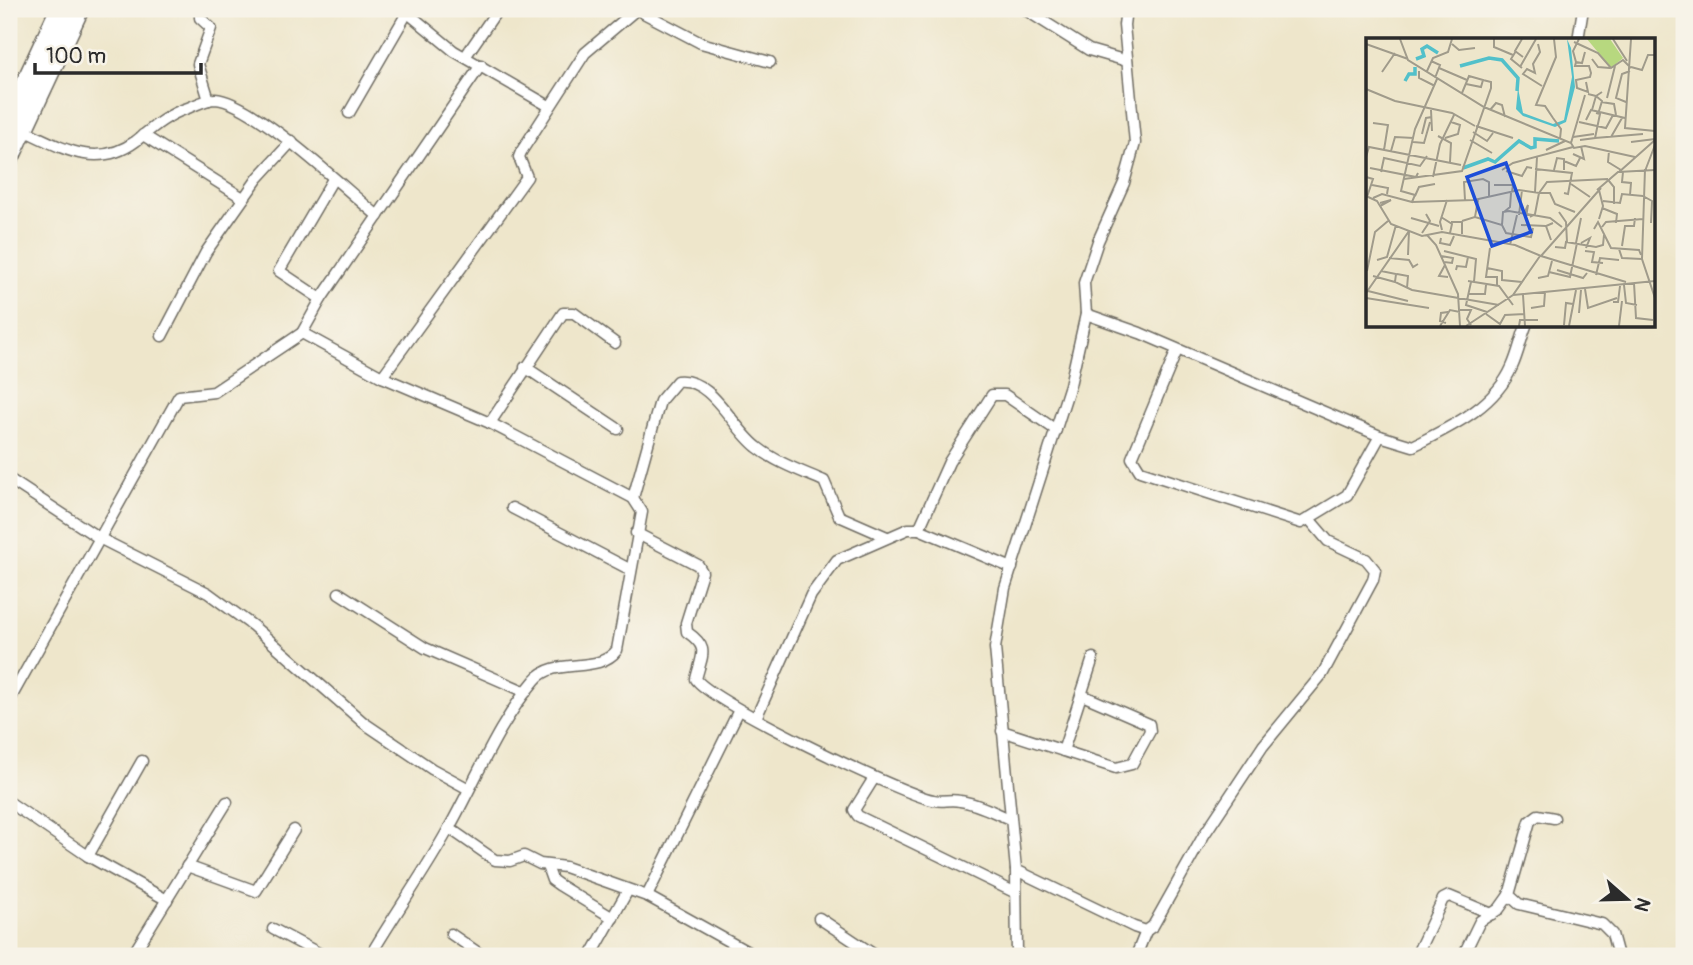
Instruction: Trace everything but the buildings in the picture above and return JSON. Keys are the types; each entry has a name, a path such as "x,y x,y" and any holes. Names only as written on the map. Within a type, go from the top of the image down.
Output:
{"highway":[{"path":"9,159 16,124 60,9"},
{"path":"16,124 79,9"}],"street":[{"path":"200,9 200,19 211,28 198,64 209,100"},
{"path":"465,57 498,9"},
{"path":"382,377 527,177 527,170 519,157 521,152 585,53 636,9 701,43 770,62"},
{"path":"1024,9 1089,50 1127,61"},
{"path":"1017,956 1016,870 995,648 1012,568 1056,430 1086,314 1084,284 1098,241 1124,183 1135,143 1124,25 1126,9"},
{"path":"1578,38 1583,9"},
{"path":"349,113 405,11 440,41 550,106"},
{"path":"9,701 179,396 214,392 302,334 321,299 481,65"},
{"path":"16,124 64,149 100,157 121,152 177,112 209,100 226,102 292,142 378,216"},
{"path":"143,135 243,198"},
{"path":"162,336 206,252 243,198 292,142"},
{"path":"321,299 279,271 333,179"},
{"path":"490,424 563,313 568,311 615,343"},
{"path":"1086,314 1380,436 1413,446 1469,417 1512,367 1526,327"},
{"path":"302,334 382,377 490,424 633,498 642,512 636,533 621,636 611,658 551,669 542,674 526,692 491,743 449,828 370,956"},
{"path":"1177,350 1132,458 1134,466 1140,471 1293,523 1310,520 1347,495 1380,436"},
{"path":"525,367 618,429"},
{"path":"633,498 660,401 677,381 683,380 702,387 759,449 791,468 824,481 839,516 887,537"},
{"path":"919,529 949,462 992,396 998,393 1006,395 1056,430"},
{"path":"9,479 99,538 208,593 253,626 364,723 432,769 467,788"},
{"path":"512,508 631,570"},
{"path":"1136,956 1146,930 1159,919 1204,835 1263,746 1316,684 1373,580 1375,570 1366,559 1334,545 1310,520"},
{"path":"756,719 819,583 837,560 908,529 919,529 1012,568"},
{"path":"636,533 698,565 702,572 686,623 687,632 701,642 704,649 696,679 701,686 739,710 874,778 934,800 963,801 1010,820"},
{"path":"339,593 425,648 526,692"},
{"path":"1063,751 1093,658"},
{"path":"1002,731 1123,769 1132,764 1150,731 1149,724 1083,695"},
{"path":"647,896 739,710"},
{"path":"88,856 142,761"},
{"path":"874,778 856,803 854,810 858,816 1016,893"},
{"path":"9,802 88,856 167,900"},
{"path":"132,956 227,802"},
{"path":"1463,956 1480,921 1492,914 1509,895 1530,821 1538,814 1555,818"},
{"path":"449,828 495,860 510,861 524,856 547,866 565,867 647,896 755,956"},
{"path":"187,866 256,891 294,830"},
{"path":"547,866 552,880 613,918"},
{"path":"1016,870 1146,930"},
{"path":"591,956 628,890"},
{"path":"1509,895 1519,904 1602,923 1612,934 1618,956"},
{"path":"1416,956 1443,899 1449,896 1492,914"},
{"path":"819,918 876,956"},
{"path":"273,929 324,956"},
{"path":"451,934 483,956"}]}
